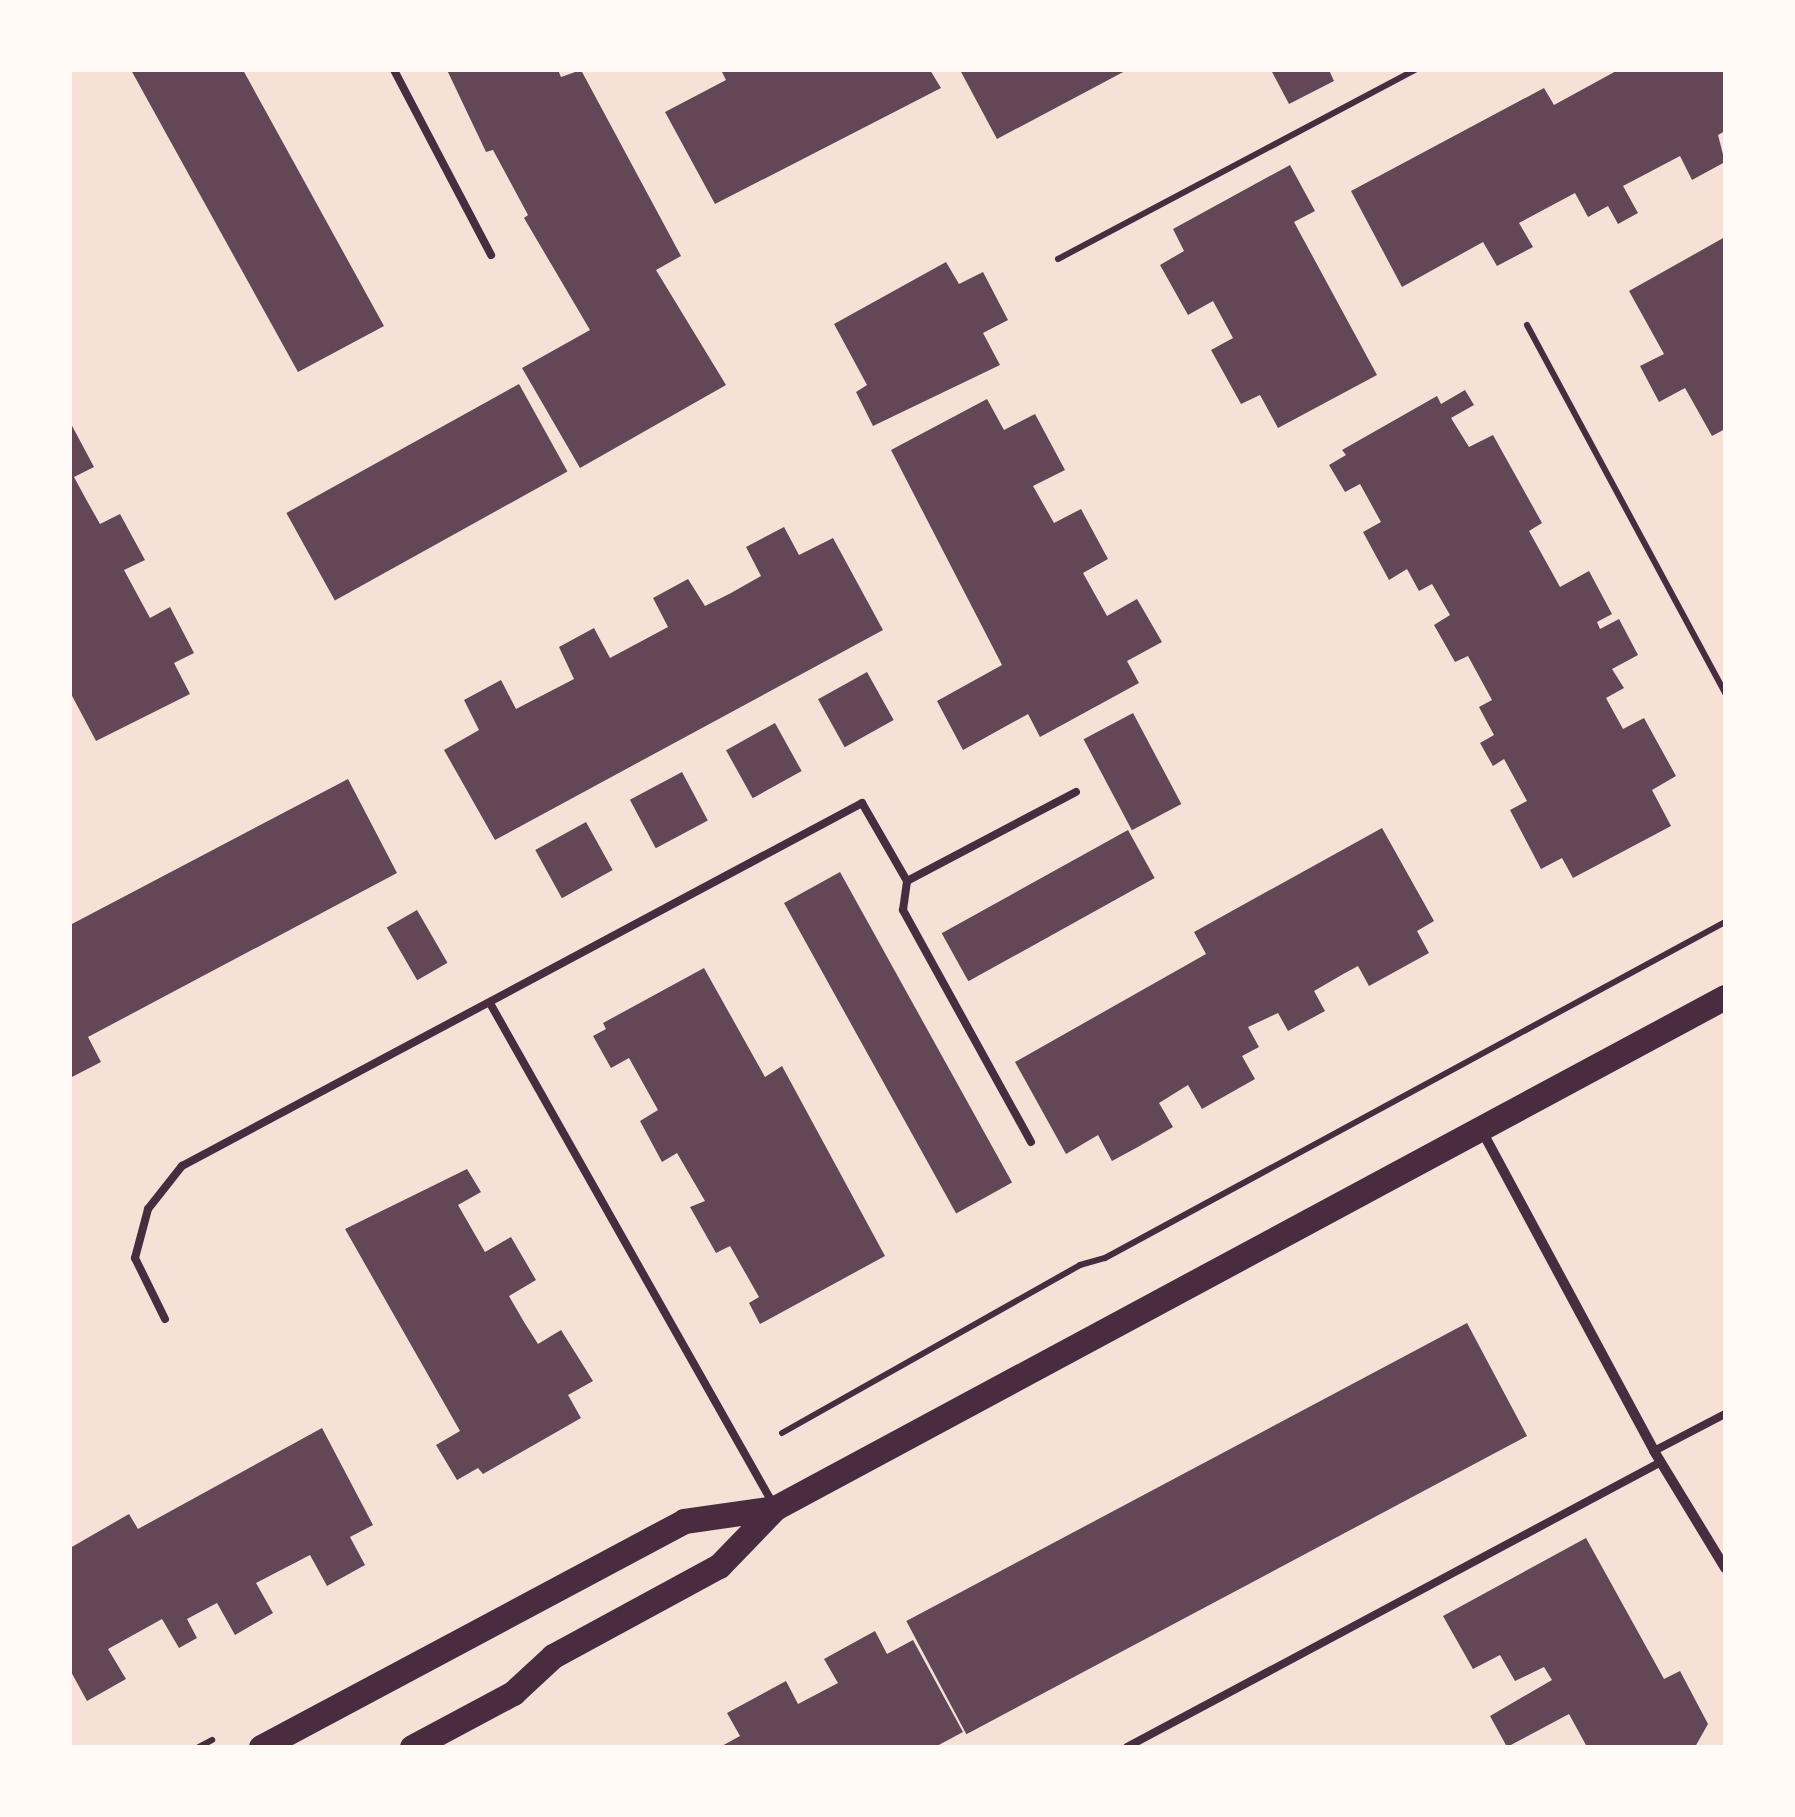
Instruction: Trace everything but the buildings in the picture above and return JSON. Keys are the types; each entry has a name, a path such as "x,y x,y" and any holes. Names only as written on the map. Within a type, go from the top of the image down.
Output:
{"main road":[{"path":"412,1747 512,1693 553,1656 719,1566 776,1508 1725,998"},
{"path":"261,1747 684,1521 776,1508"}],"street":[{"path":"1482,1130 1654,1451 1725,1568"}],"lane":[{"path":"394,70 492,255"},
{"path":"906,880 1076,792"},
{"path":"165,1318 136,1258 148,1209 182,1166 491,1005 862,803 906,880 903,910 1031,1142"},
{"path":"491,1005 776,1508"},
{"path":"1654,1451 1725,1414"},
{"path":"1126,1747 1661,1462"}],"path":[{"path":"1058,259 1415,70"},
{"path":"1526,325 1725,693"},
{"path":"744,1454 1080,1265 1105,1258 1725,922"},
{"path":"199,1747 216,1738"}]}
